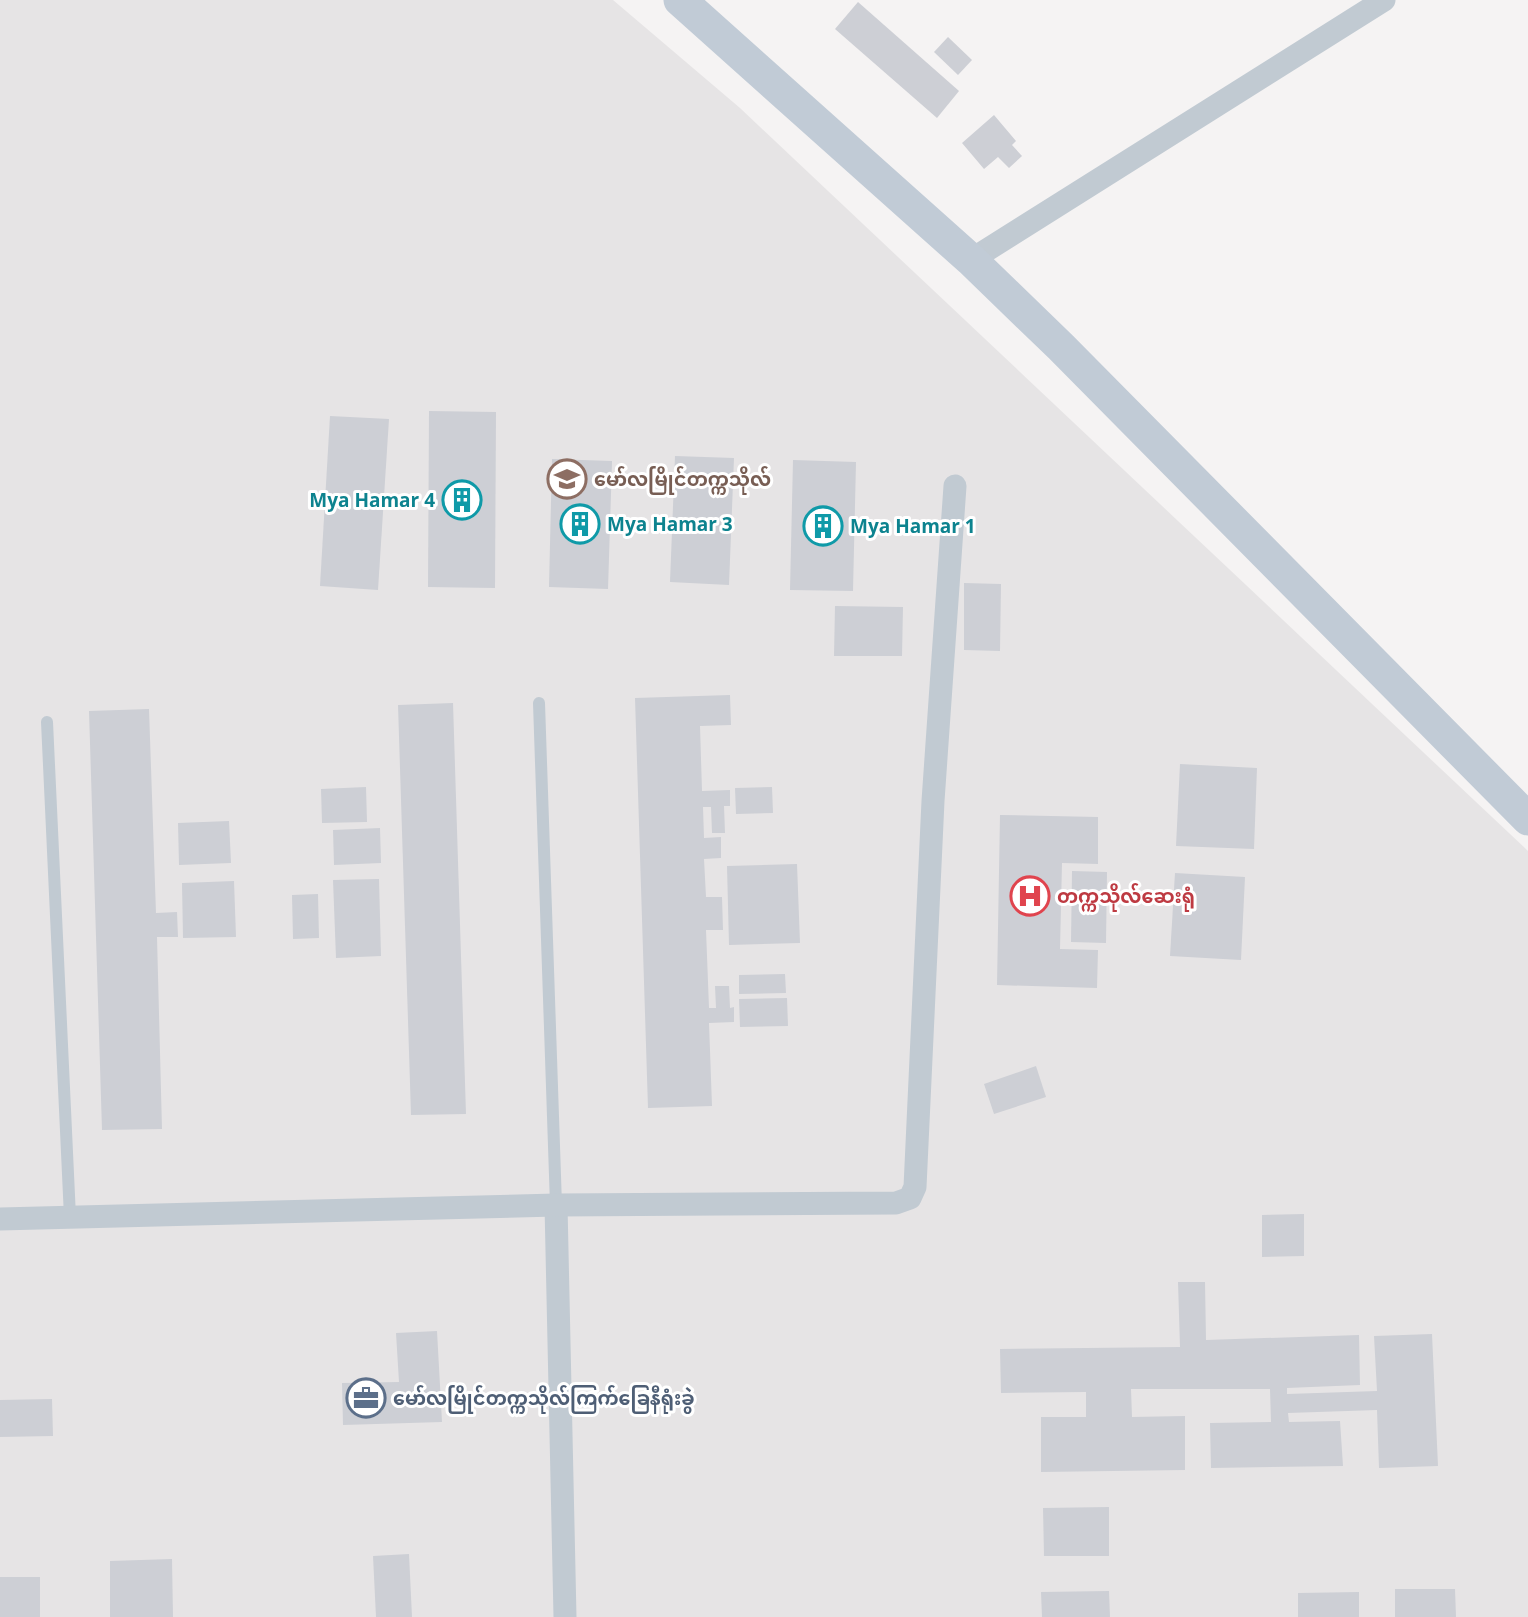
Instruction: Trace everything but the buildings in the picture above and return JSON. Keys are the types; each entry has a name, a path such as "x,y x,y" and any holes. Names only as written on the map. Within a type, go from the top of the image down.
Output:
{"main road":[{"path":"680,0 971,260 1071,356 1528,819"}],"street":[{"path":"971,260 1384,0"},
{"path":"0,1219 556,1206 896,1203 910,1198 915,1187 933,801 955,486"},
{"path":"556,1206 565,1617"}],"lane":[{"path":"539,703 556,1206"},
{"path":"47,722 70,1217"}],"shaded area":[{"name":"မော်လမြိုင်တက္ကသိုလ်","path":"0,0 613,0 740,108 1528,851 1528,1617 0,1617"}],"place":[{"name":"မော်လမြိုင်တက္ကသိုလ်","path":"567,479"},
{"name":"Mya Hamar 4","path":"462,500"},
{"name":"Mya Hamar 3","path":"580,524"},
{"name":"Mya Hamar 1","path":"823,526"},
{"name":"တက္ကသိုလ်ဆေးရုံ","path":"1030,896"},
{"name":"မော်လမြိုင်တက္ကသိုလ်ကြက်ခြေနီရုံးခွဲ","path":"366,1398"}]}
